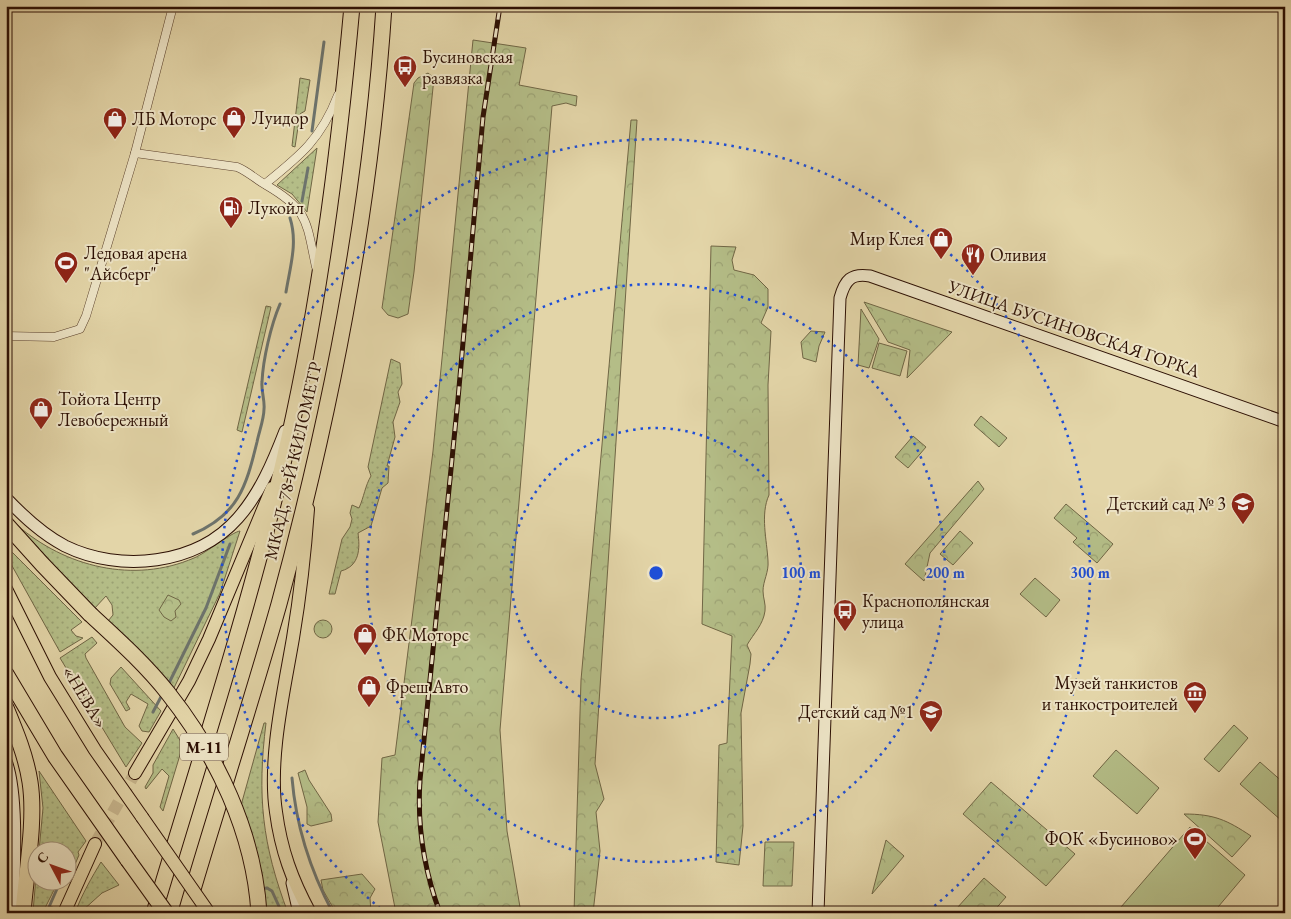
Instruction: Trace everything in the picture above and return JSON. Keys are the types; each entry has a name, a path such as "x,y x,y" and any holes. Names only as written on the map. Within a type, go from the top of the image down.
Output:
{"highway":[{"name":"МКАД, 78-Й КИЛОМЕТР","path":"154,913 238,627 282,468 319,279 346,74 352,6"},
{"name":"МКАД, 78-Й КИЛОМЕТР","path":"186,913 278,605 310,484 343,324 365,197 384,6"},
{"name":"М-11","path":"6,524 90,614 135,656 168,693 199,738 222,778 242,826 252,861 258,913"},
{"path":"6,674 55,756 166,913"},
{"path":"6,708 25,760 30,783 31,812 23,913"}],"main road":[{"path":"135,774 189,681 209,639 251,535 282,468"},
{"path":"310,484 306,544 281,706 275,775 275,811 291,877 310,913"},
{"name":"«НЕВА»","path":"6,589 50,677 95,750 209,913"},
{"path":"64,913 95,844"}],"street":[{"path":"6,336 54,337 66,335 80,329 86,316 135,153 173,6"},
{"path":"265,184 303,153 320,133 331,113 346,74"},
{"path":"135,153 237,166 252,173 265,184 291,200 304,217 319,279"},
{"name":"УЛИЦА БУСИНОВСКАЯ ГОРКА","path":"818,913 840,298 844,284 850,277 856,275 870,276 1285,422"},
{"path":"6,498 43,532 80,552 98,558 126,561 153,560 174,556 208,542 226,530 238,518 271,467 294,406"},
{"path":"6,761 12,792 14,833 13,913"},
{"path":"291,877 300,913"}],"green space":[{"path":"473,40 526,48 519,85 577,96 576,106 566,103 552,106 500,730 507,831 521,913 396,913 378,822 382,758 395,755 433,451"},
{"path":"428,73 434,78 414,272 408,314 398,318 388,315 382,308 414,83 418,78"},
{"path":"300,78 310,80 305,111 300,114 295,147 292,146"},
{"path":"631,120 637,120 595,764 604,799 596,812 600,851 593,913 574,913 581,680"},
{"path":"317,148 307,212 292,194 277,185"},
{"path":"711,246 736,247 732,260 734,270 754,275 768,289 768,307 761,323 771,331 768,385 769,495 764,519 768,565 763,587 764,616 747,645 751,654 741,713 743,826 739,865 716,862 719,745 727,743 732,636 702,624"},
{"path":"864,302 952,332 907,378 910,350 888,342"},
{"path":"266,306 271,307 242,432 237,430"},
{"path":"861,309 879,339 869,368 858,365"},
{"path":"811,331 825,332 819,346 816,362 803,358 801,342"},
{"path":"879,343 907,351 900,376 872,368"},
{"path":"391,359 400,363 402,384 398,392 400,402 393,422 395,437 387,466 389,466 388,483 382,488 371,526 358,533 359,550 355,561 347,569 341,571 335,594 329,594 342,539 350,527 352,505 359,508 371,476 368,467"},
{"path":"981,416 1007,438 999,447 974,425"},
{"path":"913,436 926,447 908,468 895,457"},
{"path":"978,481 984,489 930,553 924,581 905,564"},
{"path":"1066,504 1113,544 1097,563 1073,542 1077,538 1054,518"},
{"path":"17,525 36,540 56,552 78,561 124,570 148,570 171,566 194,558 240,531 220,593 172,692 108,621 113,615 112,605 106,596 94,609"},
{"path":"960,531 973,543 953,565 940,554"},
{"path":"6,546 82,622 71,630 76,636 83,638 60,652 6,555"},
{"path":"1035,578 1060,600 1046,617 1020,594"},
{"path":"168,595 179,600 181,604 175,611 176,617 171,621 164,617 159,610"},
{"path":"319,620 327,620 332,625 330,636 319,638 314,633 314,625"},
{"path":"92,637 97,643 85,654 86,658 125,727 142,743 126,767 60,658"},
{"path":"121,667 161,711 149,732 142,731 139,726 148,704 131,694 126,702 130,709 126,711 110,684 111,678"},
{"path":"264,723 266,723 263,749 262,797 264,819 272,864 288,913 267,913 260,873 240,809"},
{"path":"1234,725 1248,738 1219,772 1204,759"},
{"path":"173,729 183,745 163,811 160,807 169,776 162,769 146,789 145,787 153,773 153,765"},
{"path":"1116,750 1159,788 1137,814 1093,776"},
{"path":"1260,762 1285,784 1285,819 1282,821 1240,784"},
{"path":"305,770 309,780 331,814 332,821 311,826 307,824 307,807 298,773"},
{"path":"39,771 86,841 78,852 78,842 40,842 43,808"},
{"path":"991,782 1075,854 1046,886 963,814"},
{"path":"1184,814 1204,815 1220,819 1251,836 1232,857"},
{"name":"ФОК «Бусиново»","path":"1190,827 1245,875 1213,913 1128,913 1121,907"},
{"path":"886,840 904,856 872,894"},
{"path":"765,842 794,842 792,886 763,886"},
{"path":"101,862 119,885 102,893 82,913 75,913 84,892"},
{"path":"362,874 375,889 370,898 371,913 336,913 323,890 321,880"},
{"path":"984,878 1006,897 992,913 962,913 957,908"},
{"path":"35,892 53,892 43,912 33,912"}],"waterway":[{"path":"312,131 324,42"},
{"path":"302,201 308,168"},
{"path":"286,292 293,246 290,218"},
{"path":"193,534 220,518 230,508 238,498 249,473 263,417 262,385 264,363 280,304"},
{"path":"168,685 206,608 230,544"},
{"path":"153,712 163,693"},
{"path":"292,778 297,814 305,848 317,881 333,913"},
{"path":"260,889 267,888 272,891 282,913"},
{"path":"52,908 49,907 56,892"}],"tunnel":[{"path":"95,844 135,773"}],"railway":[{"path":"440,913 434,897 423,847 419,797 420,780 458,399 483,117 500,6"}],"place":[{"name":"Бусиновская развязка","path":"405,88"},
{"name":"Луидор","path":"234,139"},
{"name":"ЛБ Моторс","path":"115,140"},
{"name":"Лукойл","path":"231,229"},
{"name":"Мир Клея","path":"941,260"},
{"name":"Оливия","path":"973,276"},
{"name":"Ледовая арена \"Айсберг\"","path":"66,284"},
{"name":"Тойота Центр Левобережный","path":"41,430"},
{"name":"Детский сад № 3","path":"1243,525"},
{"name":"Краснополянская улица","path":"845,632"},
{"name":"ФК Моторс","path":"365,656"},
{"name":"Фреш Авто","path":"369,708"},
{"name":"Музей танкистов и танкостроителей","path":"1195,714"},
{"name":"Детский сад №1","path":"931,733"},
{"name":"ФОК «Бусиново»","path":"1195,860"}]}
